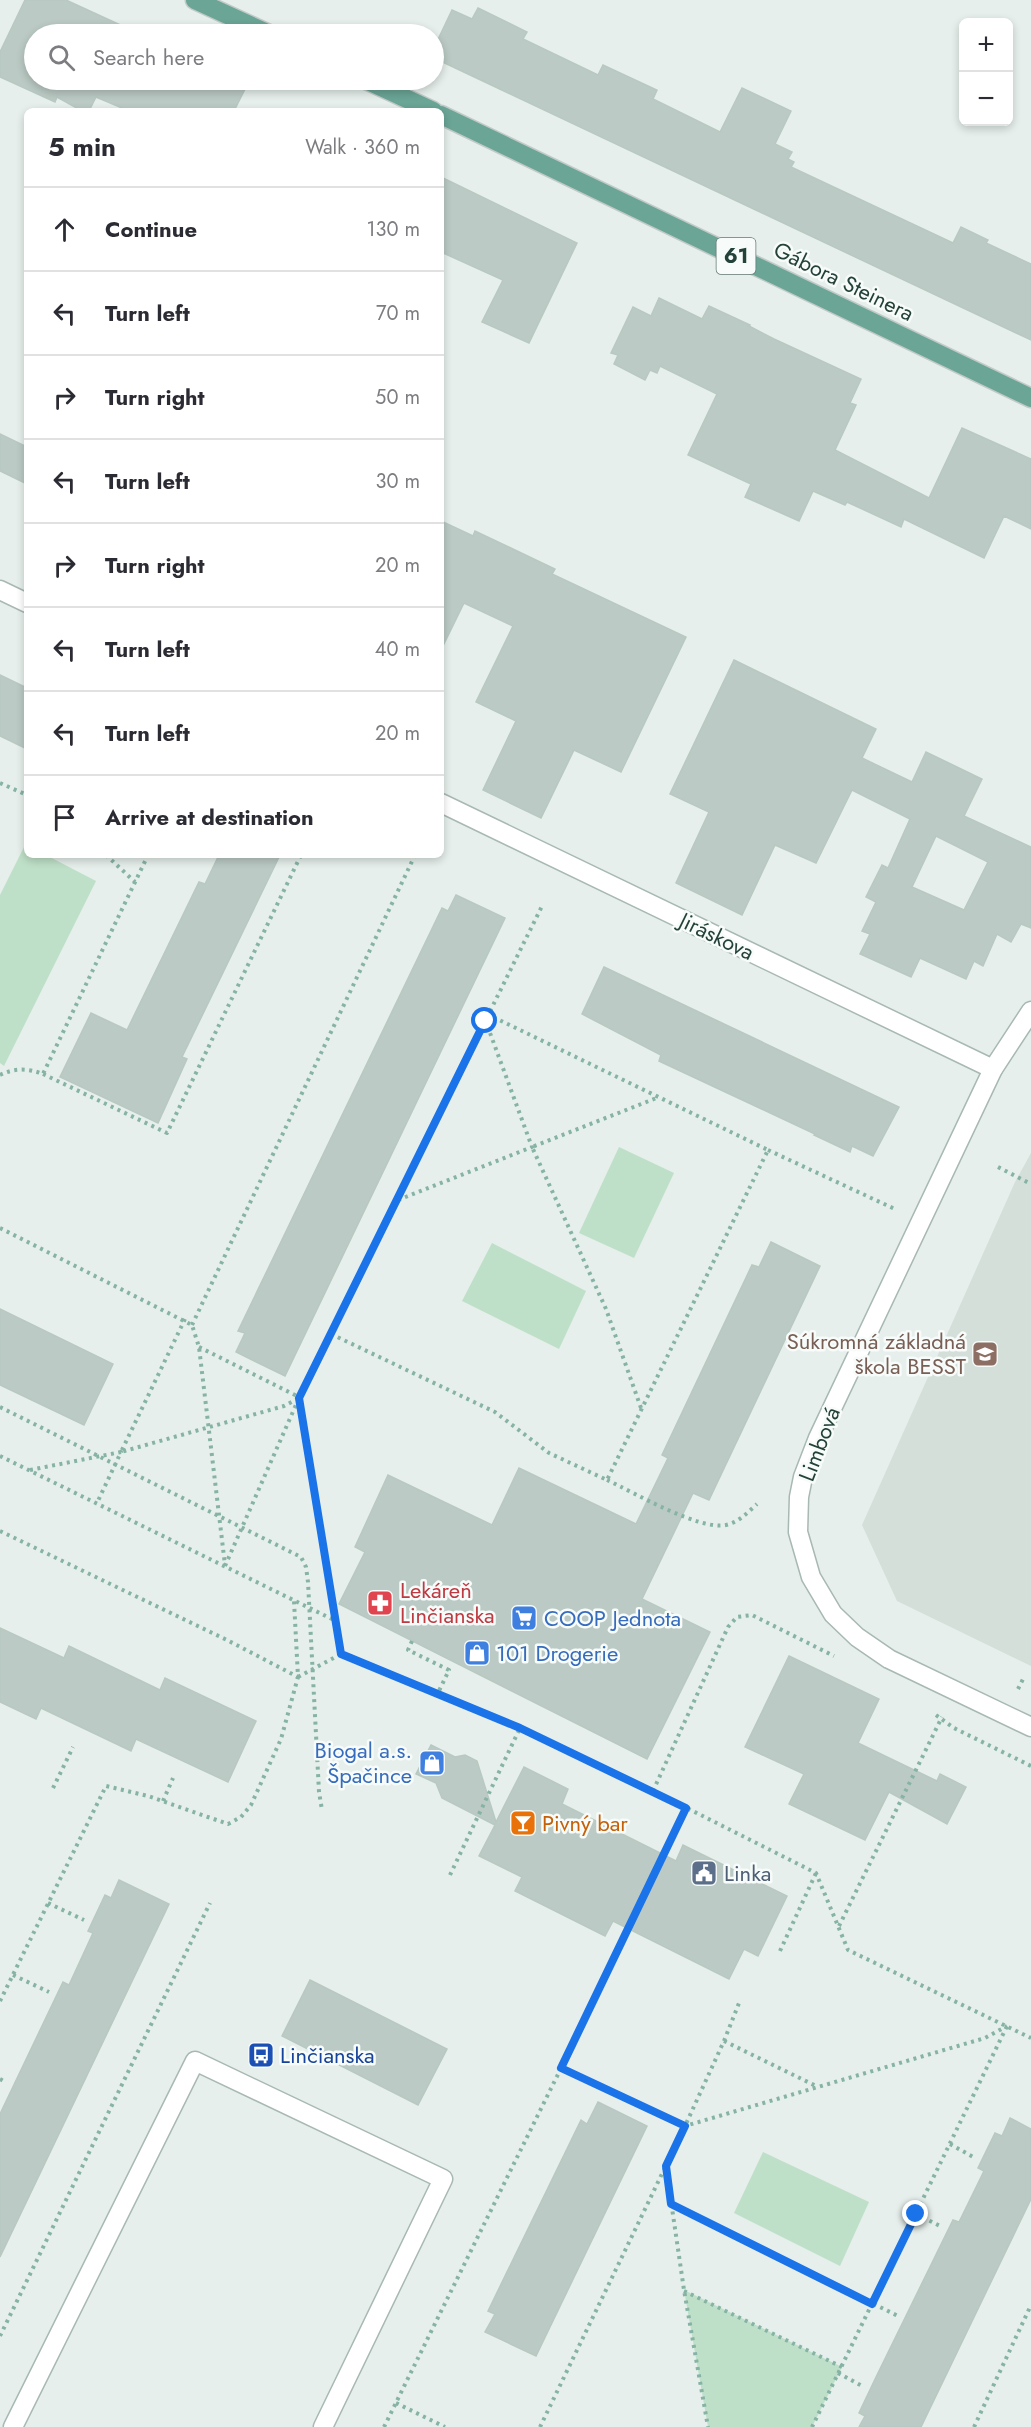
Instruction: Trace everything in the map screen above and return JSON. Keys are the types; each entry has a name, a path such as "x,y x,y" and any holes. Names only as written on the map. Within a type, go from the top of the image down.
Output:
{"main road":[{"path":"195,0 247,24"},
{"path":"388,90 427,108"},
{"name":"Gábora Steinera","path":"444,116 1031,398"}],"street":[{"path":"0,590 24,602"},
{"name":"Jiráskova","path":"444,804 993,1069"},
{"name":"Limbová","path":"1031,1011 993,1069 818,1438 803,1477 798,1532 811,1577 833,1614 857,1637 889,1659 1031,1727"},
{"path":"13,2427 195,2061 443,2179 323,2427"}],"path":[{"path":"0,783 24,794"},
{"path":"109,858 135,882"},
{"path":"43,1074 147,858"},
{"path":"0,1076 21,1069 33,1070 167,1133 300,858"},
{"path":"192,1325 414,858"},
{"path":"225,1566 299,1398 543,904"},
{"path":"489,1015 897,1210"},
{"path":"485,1021 532,1147 606,1310 642,1409"},
{"path":"397,1201 659,1097"},
{"path":"607,1480 768,1150"},
{"path":"998,1167 1031,1184"},
{"path":"0,1228 185,1319 192,1325 199,1347 225,1566"},
{"path":"97,1503 185,1319"},
{"path":"331,1334 495,1412 549,1452 699,1523 724,1526 741,1520 757,1504"},
{"path":"199,1347 299,1398"},
{"path":"30,1470 121,1452 284,1406 299,1398"},
{"path":"299,1398 341,1654"},
{"path":"0,1407 301,1557 306,1567 319,1792 322,1810"},
{"path":"0,1456 336,1621"},
{"path":"0,1531 227,1640 298,1677"},
{"path":"0,2001 106,1786 163,1801 228,1824 242,1817 251,1805 281,1739 298,1677 294,1600"},
{"path":"653,1791 728,1627"},
{"path":"412,1641 408,1650 449,1670 437,1695"},
{"path":"298,1677 341,1654"},
{"path":"341,1654 520,1728 653,1791 816,1873 848,1950 1031,2038"},
{"path":"838,1926 955,1690"},
{"path":"450,1875 520,1728"},
{"path":"53,1788 73,1747"},
{"path":"163,1801 173,1778"},
{"path":"384,2427 686,1808"},
{"path":"780,1951 816,1873"},
{"path":"48,1903 84,1920"},
{"path":"0,2336 210,1903"},
{"path":"13,1975 49,1992"},
{"path":"540,2427 685,2126 739,2003"},
{"path":"561,2068 685,2126 984,2038 1007,2026"},
{"path":"812,2427 1007,2026"},
{"path":"724,2041 816,2086"},
{"path":"0,2079 5,2082"},
{"path":"950,2144 975,2158"},
{"path":"666,2166 684,2290 708,2427"},
{"path":"671,2204 898,2316"},
{"path":"916,2214 942,2227"},
{"path":"684,2290 842,2367"},
{"path":"974,2427 1031,2305"},
{"path":"838,2373 864,2387"},
{"path":"396,2403 445,2427"}],"shaded area":[{"name":"Súkromná základná škola BESST","path":"1031,1153 1031,1666 897,1601 862,1525 1015,1182"}],"green space":[{"path":"24,847 24,858 52,858 96,881 4,1066 0,1063 0,895"},
{"path":"619,1147 674,1173 634,1258 579,1233"},
{"path":"492,1243 586,1291 559,1349 462,1301"},
{"path":"763,2152 869,2202 840,2266 734,2213"},
{"path":"684,2290 842,2367 812,2427 708,2427"}],"building":[{"path":"25,0 66,0 118,24 24,24 24,88 0,77 0,52"},
{"path":"478,8 527,32 523,39 598,75 603,65 657,90 653,99 720,132 742,88 791,111 775,144 792,152 788,159 794,162 791,167 953,243 961,227 988,240 986,243 1031,264 1031,340 444,63 444,27 452,10 472,19"},
{"path":"29,90 244,90 236,108 122,108 96,97 90,108 77,108 57,97 55,102"},
{"path":"444,178 577,243 529,343 482,322 503,280 444,253"},
{"path":"659,298 702,319 709,306 861,379 850,403 856,405 835,450 929,498 962,428 1031,459 1031,529 1004,516 984,558 904,519 901,527 847,502 845,505 813,491 799,521 745,497 751,484 688,455 717,394 660,366 657,373 650,370 645,380 614,364 618,355 611,353 633,307 651,316"},
{"path":"0,434 24,446 24,483 0,471"},
{"path":"444,522 473,536 475,531 555,569 552,574 686,637 621,772 574,750 541,818 483,790 516,721 476,702 513,626 464,603 444,644"},
{"path":"734,660 876,729 862,758 912,782 926,752 982,779 964,816 1031,847 1031,928 1021,924 1011,942 997,934 983,966 974,961 966,979 920,958 911,977 860,954 870,934 862,931 876,902 866,897 882,865 888,868 910,819 852,790 816,863 775,845 742,915 676,883 709,812 670,794","holes":["936,836 988,862 964,910 912,887"]},
{"path":"0,675 24,687 24,748 0,736"},
{"path":"218,858 279,858 182,1057 187,1059 158,1123 60,1077 91,1013 127,1030 199,882 205,884"},
{"path":"456,895 505,918 285,1376 236,1352 245,1333 238,1331 442,908 448,911"},
{"path":"604,967 899,1107 873,1156 852,1146 850,1152 659,1061 661,1055 582,1014"},
{"name":"COOP Jednota","path":"771,1242 820,1266 709,1500 693,1493 642,1599 710,1632 647,1759 339,1604 365,1552 355,1547 388,1475 492,1525 519,1468 636,1524 668,1458 662,1455 752,1265 759,1267"},
{"path":"0,1309 113,1364 84,1425 0,1385"},
{"path":"0,1628 64,1658 69,1646 160,1690 165,1678 256,1721 228,1782 136,1739 131,1751 41,1708 36,1719 0,1702"},
{"path":"789,1656 879,1699 858,1743 937,1781 940,1774 966,1787 947,1824 889,1792 865,1840 789,1804 804,1774 745,1747"},
{"path":"431,1745 455,1757 465,1755 477,1761 496,1822 524,1767 568,1789 562,1804 676,1861 683,1845 787,1896 758,1956 744,1949 729,1979 613,1921 605,1936 515,1891 522,1877 479,1856 495,1825 442,1798 436,1783 416,1774"},
{"path":"119,1880 169,1904 0,2257 0,2114 63,1982 69,1985 93,1933 88,1931 105,1895 111,1898"},
{"path":"310,1980 447,2049 418,2105 282,2036"},
{"path":"598,2102 647,2126 536,2356 485,2332 495,2314 488,2311 581,2120 587,2124"},
{"path":"1010,2118 1031,2129 1031,2199 921,2427 859,2427 865,2416 859,2413 877,2375 953,2220 959,2222 984,2171 978,2168 995,2133 1002,2136"}],"place":[{"name":"Súkromná základná škola BESST","path":"985,1354"},
{"name":"Lekáreň Linčianska","path":"380,1603"},
{"name":"COOP Jednota","path":"524,1618"},
{"name":"101 Drogerie","path":"477,1653"},
{"name":"Biogal a.s. Špačince","path":"432,1763"},
{"name":"Pivný bar","path":"523,1823"},
{"name":"Linka","path":"704,1873"},
{"name":"Linčianska","path":"261,2055"}],"route":[{"path":"485,1021 299,1398 341,1654 520,1728 686,1808 561,2068 685,2126 666,2166 671,2204 872,2304 916,2214"}]}
